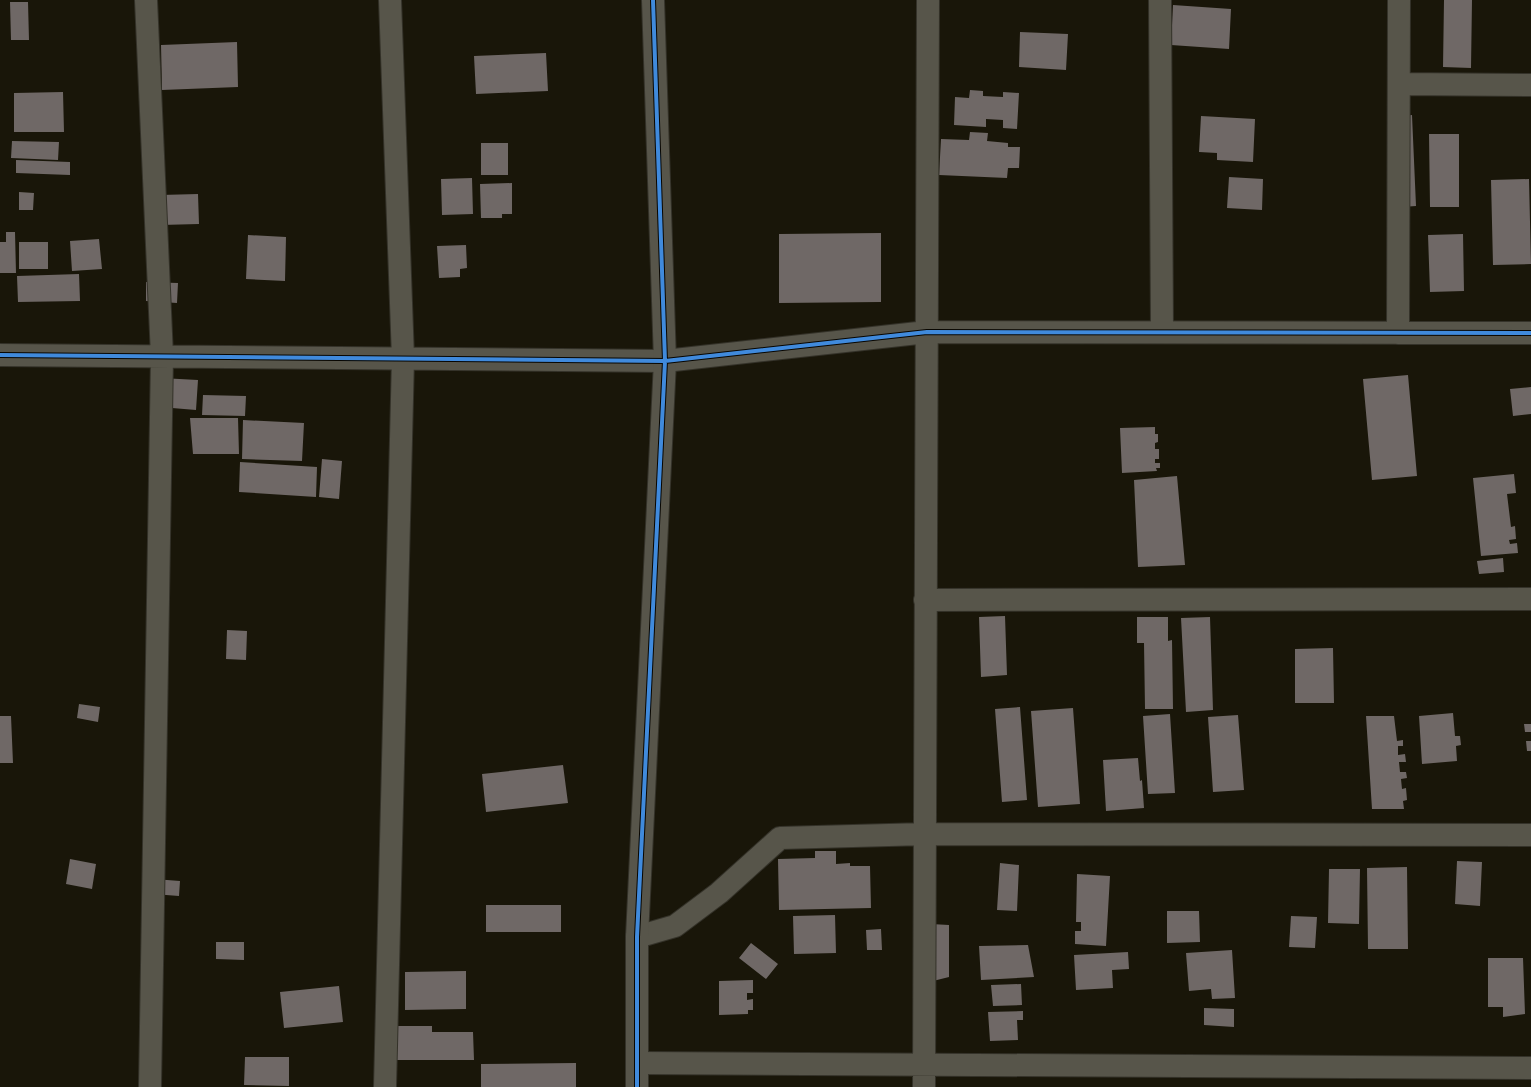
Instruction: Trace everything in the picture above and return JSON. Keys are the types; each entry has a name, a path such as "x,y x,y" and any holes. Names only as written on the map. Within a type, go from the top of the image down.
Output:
{"street":[{"path":"146,0 162,356 150,1087"},
{"path":"385,1087 403,358 390,0"},
{"path":"637,1087 637,937 665,360 653,0"},
{"path":"924,1087 928,0"},
{"path":"1160,0 1162,332"},
{"path":"1398,333 1399,0"},
{"path":"1399,84 1531,85"},
{"path":"0,355 665,360 927,332 1531,333"},
{"path":"925,600 1531,599"},
{"path":"637,937 675,926 719,893 780,838 925,834 1531,835"},
{"path":"637,1063 1531,1068"}],"building":[{"path":"1444,0 1472,0 1471,68 1443,67"},
{"path":"10,2 28,2 29,40 11,40"},
{"path":"1173,5 1231,9 1229,49 1171,45"},
{"path":"1020,32 1068,34 1066,70 1019,67"},
{"path":"237,42 238,87 162,90 161,45"},
{"path":"546,53 548,91 476,94 474,56"},
{"path":"970,90 983,91 983,96 1003,97 1003,92 1019,93 1017,129 1003,128 1003,120 986,119 986,127 954,125 955,97 969,98"},
{"path":"63,92 64,132 14,132 14,93"},
{"path":"1412,115 1416,206 1402,207 1398,116"},
{"path":"1201,116 1255,119 1253,162 1217,160 1217,153 1199,152"},
{"path":"970,132 988,133 987,141 1008,143 1008,147 1020,147 1019,168 1008,168 1007,178 939,175 941,139 969,140"},
{"path":"1429,134 1459,134 1459,207 1430,207"},
{"path":"12,141 59,142 58,160 11,158"},
{"path":"481,143 508,143 508,175 481,175"},
{"path":"16,160 70,162 70,175 16,173"},
{"path":"1229,177 1263,179 1262,210 1227,208"},
{"path":"472,178 473,214 442,215 441,179"},
{"path":"1529,179 1531,264 1493,265 1491,180"},
{"path":"512,183 512,214 502,214 502,218 481,218 480,184"},
{"path":"19,192 34,193 33,210 19,210"},
{"path":"198,194 199,224 161,225 160,195"},
{"path":"6,232 15,232 16,273 0,273 0,242 6,242"},
{"path":"881,233 881,302 779,303 779,234"},
{"path":"1463,234 1464,291 1430,292 1428,235"},
{"path":"248,235 286,237 285,281 246,279"},
{"path":"99,239 102,269 72,271 70,241"},
{"path":"19,242 48,242 48,269 19,269"},
{"path":"466,245 467,268 460,269 460,277 439,278 437,246"},
{"path":"79,274 80,301 18,302 17,276"},
{"path":"146,282 178,283 177,303 146,301"},
{"path":"1408,375 1417,476 1372,480 1363,379"},
{"path":"161,378 198,380 196,410 160,407"},
{"path":"1531,387 1531,414 1513,416 1510,389"},
{"path":"203,395 246,396 245,416 202,415"},
{"path":"190,418 238,418 239,454 193,454"},
{"path":"243,420 304,423 302,461 242,459"},
{"path":"1155,427 1155,434 1158,434 1158,442 1155,443 1155,449 1159,449 1159,459 1155,459 1155,463 1160,463 1160,468 1156,468 1157,471 1122,473 1120,428"},
{"path":"322,459 342,461 339,499 319,497"},
{"path":"240,462 317,467 316,497 239,492"},
{"path":"1514,474 1516,493 1507,494 1511,527 1515,526 1516,539 1509,540 1510,544 1517,543 1518,553 1481,556 1473,478"},
{"path":"1177,476 1185,565 1138,567 1134,480"},
{"path":"1503,558 1504,572 1479,574 1477,561"},
{"path":"1005,616 1007,675 981,677 979,617"},
{"path":"1137,617 1168,617 1168,641 1172,640 1173,709 1145,709 1144,643 1137,643"},
{"path":"1210,617 1213,710 1186,712 1181,618"},
{"path":"227,630 247,631 246,660 226,659"},
{"path":"1333,648 1334,703 1295,703 1295,649"},
{"path":"79,704 100,707 98,722 77,718"},
{"path":"1020,707 1027,800 1002,802 995,709"},
{"path":"1073,708 1080,804 1038,807 1031,711"},
{"path":"1453,713 1455,736 1460,736 1461,745 1456,746 1457,761 1422,764 1419,716"},
{"path":"1170,714 1175,793 1148,794 1143,716"},
{"path":"1238,715 1244,790 1213,792 1208,717"},
{"path":"0,716 11,716 13,763 0,763"},
{"path":"1366,716 1394,716 1397,741 1403,740 1403,746 1398,746 1398,755 1405,754 1406,762 1399,762 1400,772 1406,772 1407,778 1401,779 1402,789 1406,788 1407,800 1403,801 1404,809 1372,809"},
{"path":"1524,724 1531,724 1531,732 1525,732"},
{"path":"1526,741 1531,741 1531,751 1527,751"},
{"path":"1138,758 1140,781 1142,780 1144,808 1106,811 1103,760"},
{"path":"563,765 568,803 486,812 482,774"},
{"path":"815,851 836,851 836,864 850,863 850,866 870,866 871,908 779,910 778,859 815,858"},
{"path":"70,859 96,864 92,889 66,884"},
{"path":"1457,861 1482,862 1480,906 1455,904"},
{"path":"1000,863 1019,865 1017,911 997,910"},
{"path":"1407,867 1408,949 1368,949 1367,868"},
{"path":"1329,869 1360,869 1359,924 1328,923"},
{"path":"1077,874 1110,876 1106,946 1075,944 1075,931 1081,931 1081,922 1076,922"},
{"path":"154,879 180,881 179,896 153,894"},
{"path":"486,905 561,905 561,932 486,932"},
{"path":"1167,911 1199,911 1200,942 1167,943"},
{"path":"835,915 836,953 794,954 793,916"},
{"path":"1291,916 1317,917 1315,948 1289,947"},
{"path":"931,924 949,925 949,977 929,982"},
{"path":"881,929 882,950 867,950 866,930"},
{"path":"216,942 244,942 244,960 216,959"},
{"path":"751,943 778,964 766,979 739,958"},
{"path":"1028,945 1034,977 981,980 979,946"},
{"path":"1232,950 1235,998 1212,999 1211,989 1189,991 1186,953"},
{"path":"1128,952 1129,969 1112,970 1113,988 1076,990 1074,955"},
{"path":"1488,958 1523,958 1525,1014 1503,1017 1503,1007 1488,1007"},
{"path":"466,971 466,1009 405,1010 405,972"},
{"path":"753,980 753,993 747,993 747,1000 753,999 753,1010 748,1010 748,1014 719,1015 719,981"},
{"path":"1021,984 1022,1005 993,1006 991,985"},
{"path":"339,986 343,1022 284,1028 280,992"},
{"path":"1204,1008 1234,1009 1234,1027 1204,1025"},
{"path":"1023,1011 1023,1020 1017,1020 1018,1040 990,1041 988,1012"},
{"path":"393,1026 432,1026 432,1032 473,1032 474,1060 393,1060"},
{"path":"245,1057 289,1057 289,1086 244,1085"},
{"path":"576,1063 576,1087 481,1087 481,1064"}],"cycle path":[{"path":"637,1087 637,937 665,361 653,0"},
{"path":"0,355 665,361 927,332 1531,333"}]}
